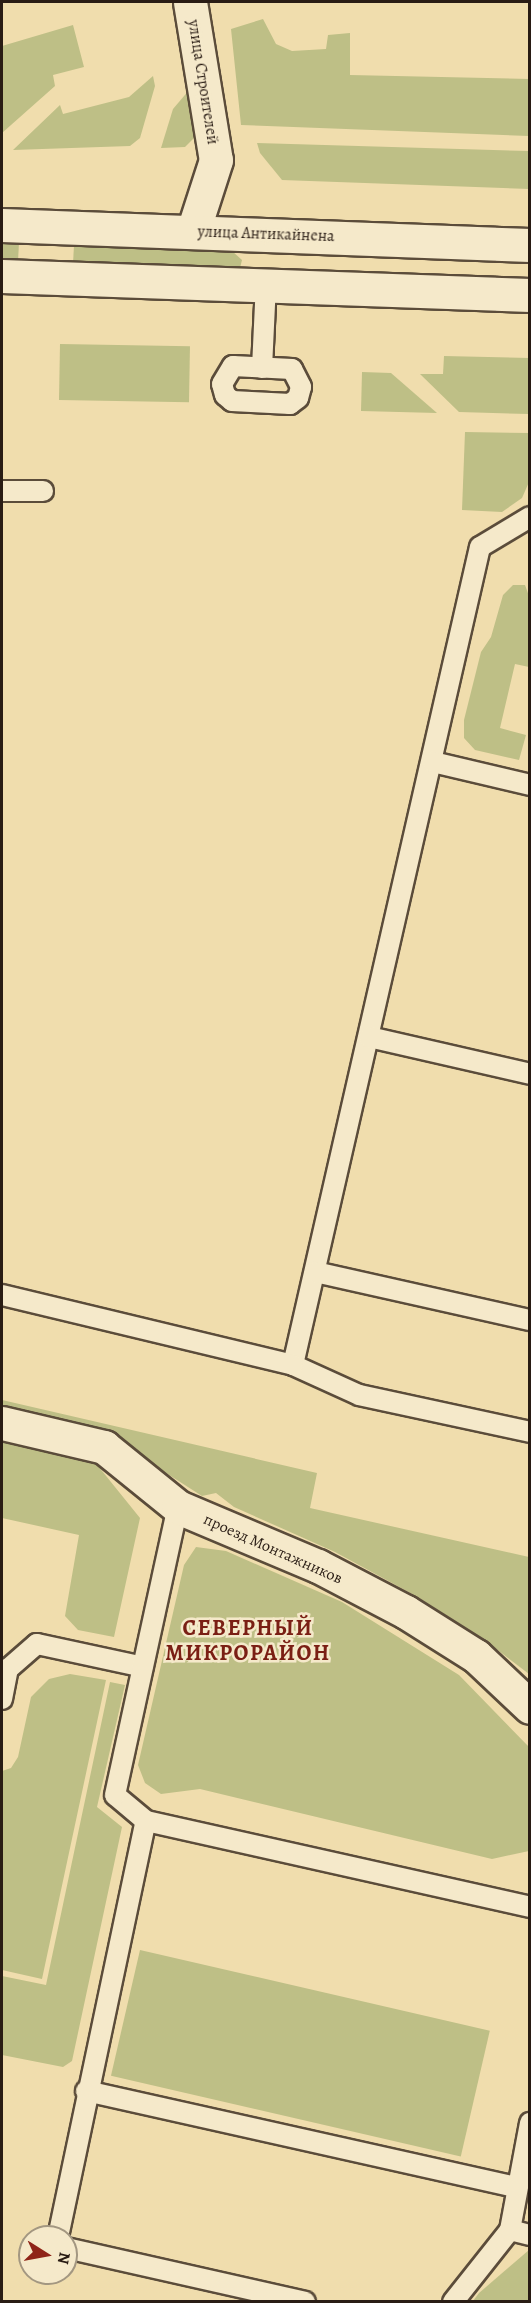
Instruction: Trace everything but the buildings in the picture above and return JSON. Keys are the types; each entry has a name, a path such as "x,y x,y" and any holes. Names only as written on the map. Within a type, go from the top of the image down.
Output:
{"street":[{"name":"улица Строителей","path":"190,2 216,160 193,231"},
{"name":"улица Антикайнена","path":"2,225 530,245"},
{"path":"266,284 269,234"},
{"path":"2,276 530,295"},
{"name":"проезд Монтажников","path":"2,1423 104,1447 178,1507 318,1566 406,1612 477,1656 530,1707"}],"lane":[{"path":"262,368 266,284"},
{"path":"2,491 43,491"},
{"path":"293,1365 434,762 480,547 530,517"},
{"path":"434,762 530,785"},
{"path":"369,1037 530,1074"},
{"path":"315,1272 530,1320"},
{"path":"2,1295 293,1365 358,1395 530,1432"},
{"path":"178,1507 115,1795 146,1821 530,1907"},
{"path":"2,1699 8,1669 37,1644 143,1666"},
{"path":"60,2225 146,1821"},
{"path":"87,2091 516,2187"},
{"path":"453,2301 520,2232 516,2187 530,2122"},
{"path":"78,2251 305,2301"}],"green space":[{"path":"263,19 276,44 292,51 326,49 328,35 350,33 350,75 529,79 529,136 241,125 231,29"},
{"path":"73,25 84,67 53,75 55,86 2,133 2,46"},
{"path":"153,76 155,86 140,138 130,146 13,150 60,105 63,114 129,97"},
{"path":"190,89 196,136 185,147 161,148 173,109"},
{"path":"257,143 529,151 529,189 282,180 260,153"},
{"path":"2,242 19,243 18,262 2,261"},
{"path":"74,246 232,251 242,260 240,268 73,263"},
{"path":"60,344 190,346 189,402 59,400"},
{"path":"444,356 529,358 529,414 459,412 420,374 443,374"},
{"path":"362,372 391,373 437,413 361,411"},
{"path":"465,432 529,433 529,482 522,498 502,512 462,510"},
{"path":"513,585 525,585 529,596 529,667 515,664 500,728 526,735 519,760 475,750 464,738 464,720 481,652 491,637 503,595"},
{"path":"2,1400 317,1473 310,1508 529,1557 529,1674 486,1641 416,1596 335,1552 234,1507 216,1493 202,1496 116,1441 2,1411"},
{"path":"2,1441 94,1461 140,1518 114,1637 78,1630 65,1616 79,1535 2,1518"},
{"path":"196,1547 226,1551 342,1602 459,1675 529,1747 529,1851 492,1859 200,1789 161,1794 145,1783 138,1765 184,1565"},
{"path":"70,1674 106,1680 42,1979 2,1970 2,1771 11,1768 18,1757 31,1697 49,1679"},
{"path":"110,1682 125,1685 97,1807 122,1827 72,2061 63,2067 2,2055 2,1976 46,1985"},
{"path":"140,1950 490,2031 461,2156 111,2076"},
{"path":"529,2250 529,2301 473,2301 479,2293"}],"district":[{"name":"СЕВЕРНЫЙ МИКРОРАЙОН","path":"248,1640"}]}
